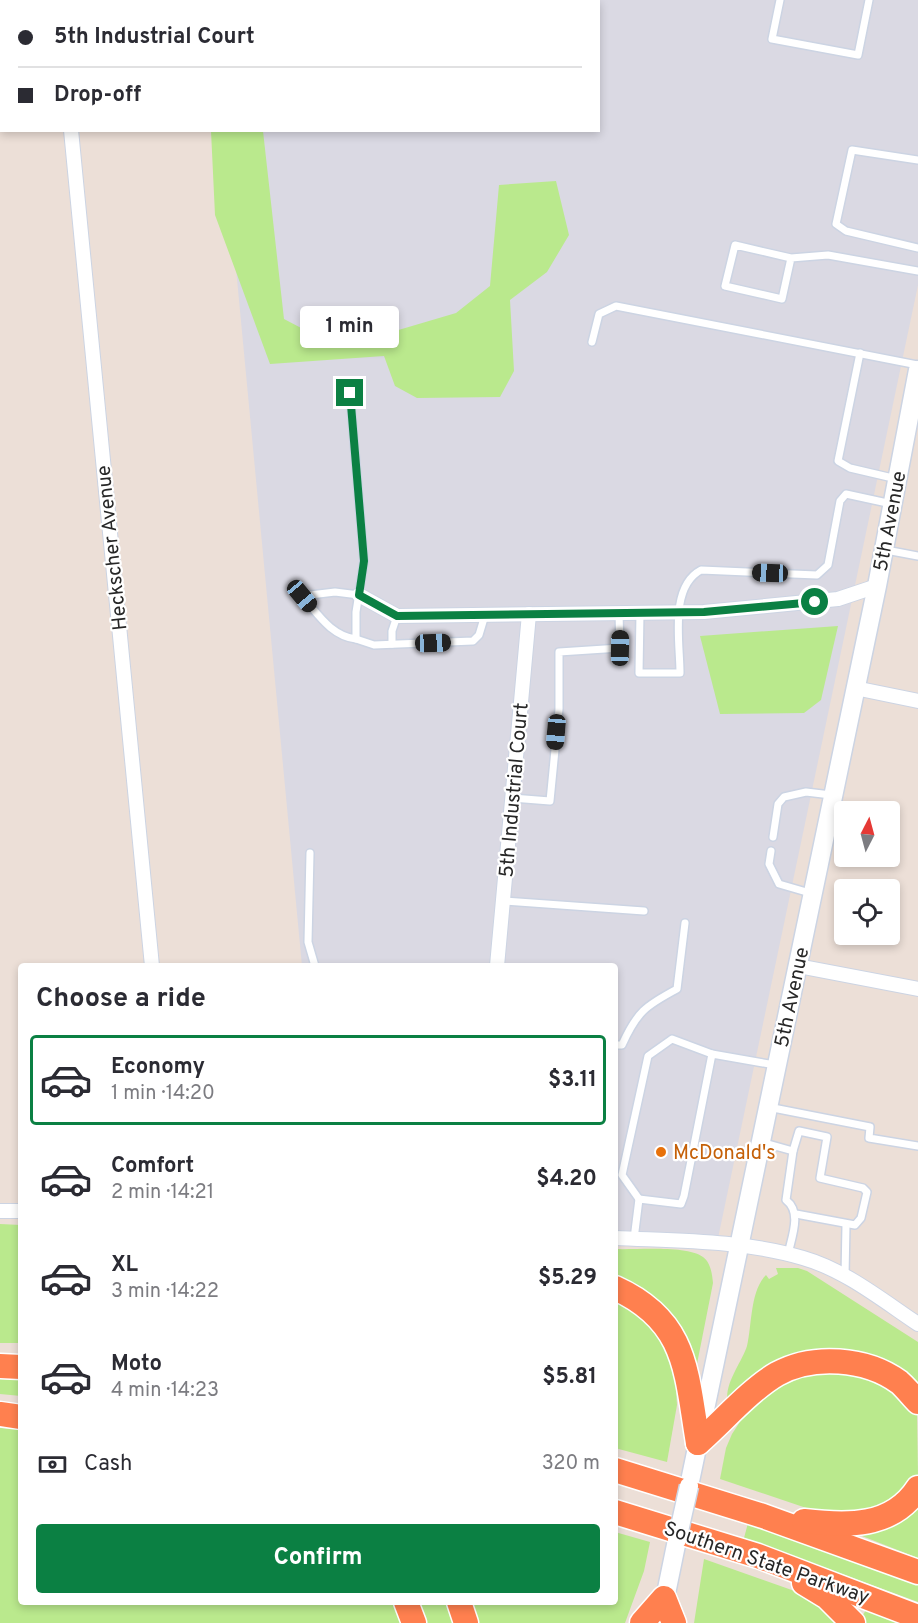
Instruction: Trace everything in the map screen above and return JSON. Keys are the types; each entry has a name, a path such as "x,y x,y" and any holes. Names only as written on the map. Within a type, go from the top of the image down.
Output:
{"highway":[{"path":"618,1289 638,1298 659,1316 675,1339 685,1366 698,1443"},
{"path":"698,1443 755,1389 779,1373 808,1364 838,1360 870,1367 899,1382 918,1402"},
{"path":"0,1365 18,1366"},
{"path":"0,1407 18,1408"},
{"path":"0,1414 18,1417"},
{"name":"Southern State Parkway","path":"619,1471 763,1516 918,1572"},
{"path":"763,1516 837,1525 864,1523 890,1516 910,1501 918,1488"},
{"name":"Southern State Parkway","path":"618,1513 758,1556 918,1617"},
{"path":"618,1518 644,1521"},
{"path":"758,1556 827,1597 853,1623"},
{"path":"642,1623 664,1598 674,1623"},
{"path":"407,1605 414,1623"},
{"path":"460,1605 466,1623"}],"main road":[{"name":"5th Avenue","path":"660,1623 798,966 897,479 915,403 918,370"}],"street":[{"name":"Heckscher Avenue","path":"71,132 152,963"},
{"path":"359,595 397,616 640,613 680,612 838,599 876,586"},
{"name":"5th Industrial Court","path":"497,963 529,614"},
{"path":"855,688 918,701"},
{"path":"798,966 918,989"},
{"path":"0,1210 18,1211"},
{"path":"618,1238 739,1245 803,1258 845,1276 918,1324"}],"lane":[{"path":"780,0 772,39 858,55 869,0"},
{"path":"918,160 852,150 836,224 846,231 918,248"},
{"path":"791,258 782,298 725,286 735,245 791,258 828,255 918,271"},
{"path":"592,342 598,314 616,306 918,365"},
{"path":"860,353 838,461 850,468 897,479"},
{"path":"350,393 364,561 356,612 356,639"},
{"path":"640,613 639,673 680,674 680,612 684,585 690,576 701,570 817,575 828,565 840,501 846,494 892,504"},
{"path":"883,550 918,556"},
{"path":"359,595 335,592 302,596 326,625 343,638 356,639 374,645 473,641 479,635 484,615"},
{"path":"512,798 550,801 559,709 559,652 620,648 619,613"},
{"path":"392,644 392,631 397,616"},
{"path":"773,837 778,804 784,797 806,792 833,795"},
{"path":"771,851 769,864 779,884 813,893"},
{"path":"310,853 308,942 314,963"},
{"path":"503,901 644,911"},
{"path":"618,1045 622,1046 635,1017 656,1000 677,989 685,923"},
{"path":"634,1239 639,1199 622,1175 648,1056 672,1039 712,1054 777,1065"},
{"path":"639,1199 681,1203 712,1054"},
{"path":"768,1107 870,1127 869,1138 918,1146"},
{"path":"788,1255 796,1214 792,1204 786,1200 793,1151 799,1131 827,1137 820,1178 863,1188 867,1192 861,1218 855,1225 796,1214"},
{"path":"761,1142 793,1151"},
{"path":"845,1276 846,1225"}],"shaded area":[{"path":"600,0 918,0 918,285 717,1243 618,1235 618,963 302,963 223,132 600,132"}],"green space":[{"path":"211,132 263,132 284,319 305,330 368,339 456,313 490,286 499,185 556,181 569,235 547,272 510,300 514,371 500,397 417,398 395,386 384,356 270,364 215,215"},
{"path":"838,626 821,700 804,713 720,714 700,636"},
{"path":"0,1224 18,1225 18,1343 0,1343"},
{"path":"618,1249 685,1251 695,1253 708,1262 713,1283 696,1369 618,1283"},
{"path":"776,1268 798,1268 807,1271 918,1342 918,1390 857,1356 742,1385 728,1403 730,1381 747,1346 757,1290 766,1275 769,1279 778,1274"},
{"path":"618,1296 656,1322 675,1371 677,1405 667,1462 618,1449"},
{"path":"837,1366 897,1388 917,1412 918,1475 911,1489 896,1505 833,1517 720,1479 726,1448 732,1434 745,1414 775,1380"},
{"path":"0,1379 18,1380 18,1396 0,1394"},
{"path":"0,1428 18,1429 18,1605 394,1605 403,1623 0,1623"},
{"path":"918,1502 918,1558 862,1536 864,1528"},
{"path":"748,1523 918,1583 918,1602 744,1538"},
{"path":"618,1533 650,1542 644,1571 625,1623 474,1623 467,1605 618,1605"},
{"path":"704,1559 820,1600 847,1623 694,1623"},
{"path":"415,1605 453,1605 457,1623 424,1623"},
{"path":"866,1610 905,1623 863,1623 861,1618"}],"place":[{"name":"McDonald's","path":"661,1152"}],"route":[{"path":"350,393 364,561 359,595 397,616 704,612 815,602"}]}
